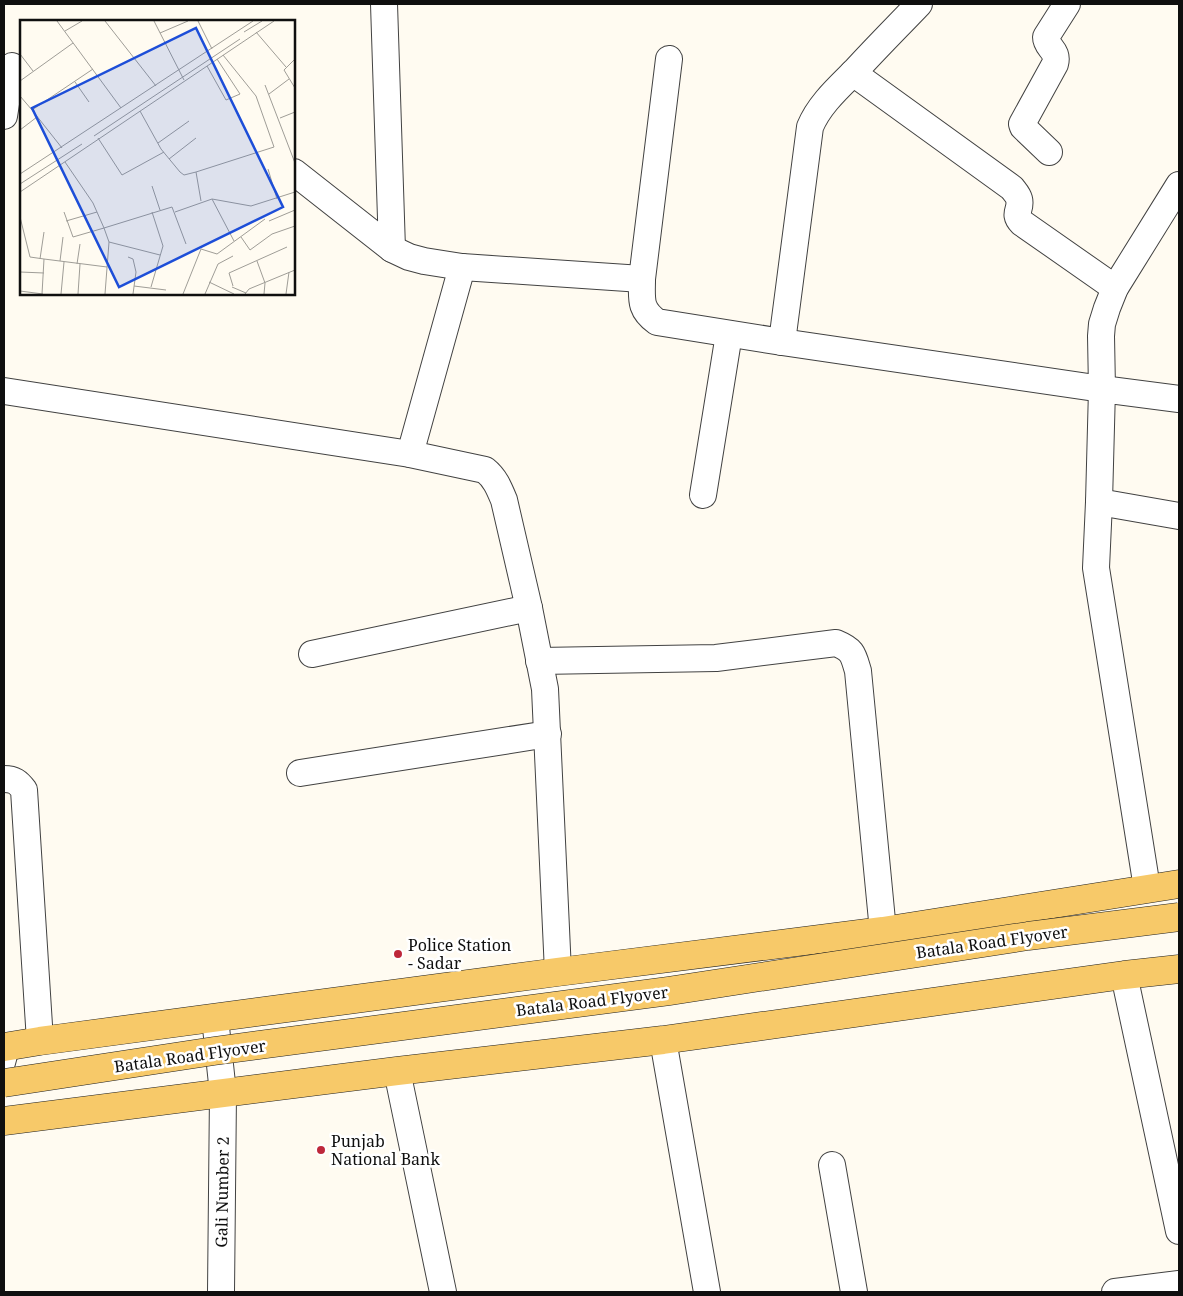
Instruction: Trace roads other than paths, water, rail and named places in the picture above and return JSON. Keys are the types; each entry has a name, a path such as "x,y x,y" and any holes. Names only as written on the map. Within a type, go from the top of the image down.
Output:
{"main road":[{"path":"8,1046 558,972 883,931 1179,884"},
{"name":"Batala Road Flyover","path":"4,1083 224,1050 670,991 1028,936 1179,917"},
{"path":"4,1120 663,1040 1124,975 1179,969"}],"street":[{"path":"384,4 392,249"},
{"path":"782,342 810,127 819,110 919,4"},
{"path":"1049,152 1022,124 1057,59 1056,54 1046,41 1046,37 1067,4"},
{"path":"669,60 642,279 643,306 646,313 657,322 782,342 1179,399"},
{"path":"4,116 12,66"},
{"path":"853,72 1012,188 1020,200 1017,214 1018,219 1022,223 1115,288"},
{"path":"295,173 392,249 424,261 462,267 642,279"},
{"path":"1147,888 1096,568 1100,502 1102,324 1115,288 1179,184"},
{"path":"410,454 462,267"},
{"path":"703,495 729,334"},
{"path":"4,391 410,454 485,470 492,476 504,500 529,608 545,689 558,972"},
{"path":"1100,502 1179,516"},
{"path":"312,654 529,608"},
{"path":"539,660 716,658 836,643 847,647 854,656 858,671 883,931"},
{"path":"300,773 548,734"},
{"path":"4,779 12,779 20,783 24,790 40,1041"},
{"path":"1124,975 1179,1230"},
{"name":"Gali Number 2","path":"214,1018 222,1093 221,1292"},
{"path":"663,1040 707,1292"},
{"path":"397,1071 443,1292"},
{"path":"832,1165 854,1292"},
{"path":"1115,1292 1179,1284"}],"lane":[{"path":"4,1078 8,1046"}],"place":[{"name":"Police Station - Sadar","path":"398,954"},
{"name":"Punjab National Bank","path":"321,1150"}]}
